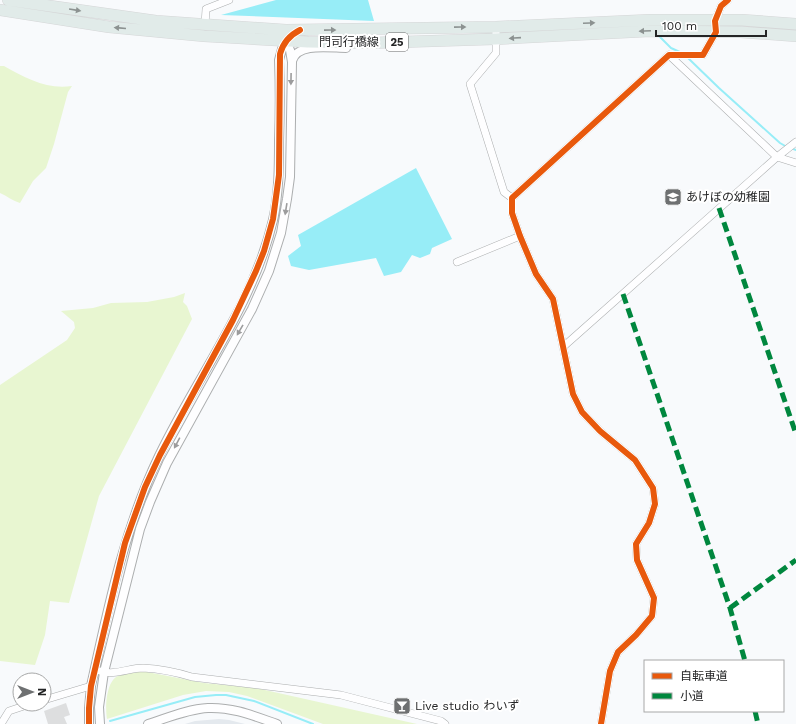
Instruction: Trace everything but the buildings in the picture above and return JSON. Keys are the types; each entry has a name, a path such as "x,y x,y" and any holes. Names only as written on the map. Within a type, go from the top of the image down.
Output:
{"main road":[{"name":"門司行橋線","path":"8,0 111,15 205,25 300,30 496,26 650,20 716,26 740,32 796,36"},
{"name":"門司行橋線","path":"0,10 109,27 204,36 286,41 368,43 495,39 650,31 716,26 742,20 796,24"},
{"path":"111,15 139,23 276,35 286,41"}],"street":[{"path":"205,25 206,9 229,0"},
{"path":"601,724 610,671 618,652 636,635 652,616 654,598 637,560 636,544 649,524 655,504 653,488 635,460 600,431 582,412 573,394 553,299 536,274 520,236 512,213 512,198 670,55 703,55 716,26 721,6 728,0"},
{"path":"496,26 496,53 470,84 504,192 512,198"},
{"path":"279,60 286,41 300,30"},
{"path":"89,724 91,686 95,668 125,543 145,486 160,454 233,320 264,251 273,219 279,175 279,60 277,49 274,44 264,39"},
{"path":"100,724 99,706 104,672 133,552 150,502 176,446 252,310 269,271 284,219 290,177 292,62 290,50 286,41"},
{"path":"292,62 296,53 305,49 350,48 368,43"},
{"path":"670,55 777,157 796,163"},
{"path":"563,347 777,157 796,142"},
{"path":"457,262 520,236"},
{"path":"95,668 104,672 113,673 142,668 171,671 192,677 342,695 441,721 445,724"},
{"path":"52,698 91,686"},
{"path":"148,724 206,708 225,708 246,712 277,724"},
{"path":"1,724 9,711 12,710"}],"shaded area":[{"path":"219,719 245,724 185,724 195,721"}],"green space":[{"path":"0,66 4,66 29,79 45,85 63,87 72,86 68,92 46,168 33,181 20,203 0,193"},
{"path":"185,293 183,302 187,306 192,319 99,496 69,603 50,601 45,635 35,665 0,661 0,385 67,340 75,328 74,322 61,311 93,308 111,303 147,302 174,297"},
{"path":"142,671 204,683 256,688 417,724 323,724 247,696 229,692 206,691 183,695 107,719 107,695 111,683 118,676"}],"water":[{"path":"276,0 368,0 374,21 221,15"},
{"path":"416,168 452,239 432,248 430,254 420,258 412,255 401,272 384,276 376,258 309,270 291,266 288,256 301,246 298,235"}],"waterway":[{"path":"658,35 671,48 682,53"},
{"path":"688,58 780,143 787,147"},
{"path":"791,148 796,150"},
{"path":"110,721 195,697 226,695 254,701 313,724"}],"marked path":[{"path":"719,208 796,434"},
{"path":"623,294 730,608 745,660"},
{"path":"730,608 796,560"},
{"path":"755,712 758,724"}],"cycle path":[{"path":"601,724 610,671 618,652 636,635 652,616 654,598 637,560 636,544 649,523 655,504 653,488 635,460 600,431 582,412 573,394 553,299 536,274 520,236 512,213 512,198 669,55 703,55 716,32 715,21 721,6 728,0"},
{"path":"89,724 91,686 125,543 145,487 160,455 233,320 264,251 273,219 279,175 280,54 287,40 300,30"}],"place":[{"name":"あけぼの幼稚園","path":"673,197"},
{"name":"Live studio わいず","path":"402,706"}]}
